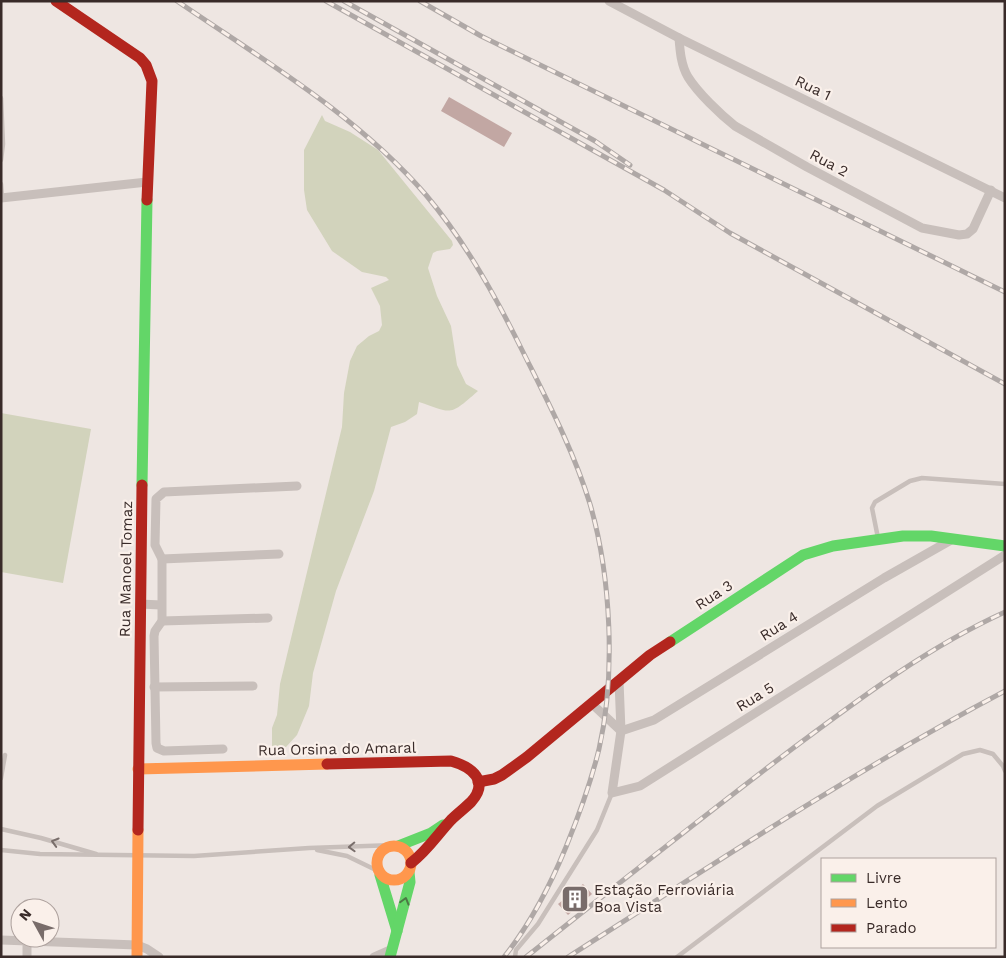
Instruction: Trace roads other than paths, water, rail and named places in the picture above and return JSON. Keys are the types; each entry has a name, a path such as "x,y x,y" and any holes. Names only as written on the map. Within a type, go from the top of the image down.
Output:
{"street":[{"name":"Rua Manoel Tomaz","path":"56,1 136,55 146,65 152,81 147,182 140,604 137,951"},
{"name":"Rua 1","path":"610,2 679,38 1005,198"},
{"name":"Rua 2","path":"679,38 683,66 688,77 726,119 807,167 922,228 959,235 967,234 973,229 991,190"},
{"path":"1,198 147,182"},
{"path":"223,749 164,751 157,748 154,636 162,621 162,559 155,545 156,499 164,492 297,486"},
{"name":"Rua 3","path":"478,782 494,779 502,775 650,654 803,555 833,546 903,536 931,536 1005,546"},
{"name":"Rua 4","path":"621,731 654,720 884,578 951,540"},
{"path":"162,559 280,554"},
{"name":"Rua 5","path":"612,794 640,786 1005,555"},
{"path":"140,604 161,605"},
{"path":"162,621 268,618"},
{"path":"612,794 621,731 619,681"},
{"path":"154,687 253,686"},
{"path":"591,703 621,731"},
{"name":"Rua Orsina do Amaral","path":"138,769 451,761 464,764 472,770 478,782"},
{"path":"379,873 386,879 399,880 476,794 478,782"},
{"path":"396,931 379,873 377,859 379,853 383,849 431,833 452,820"},
{"path":"374,957 391,953 410,882 409,854 396,846"},
{"path":"60,943 137,951 147,949 159,957"}],"lane":[{"path":"1,98 1,160"},
{"path":"1,184 1,198"},
{"path":"879,539 872,508 875,502 910,481 922,478 1005,484"},
{"path":"677,957 877,806 963,754 980,750 993,754 1005,771"},
{"path":"1,778 5,755"},
{"path":"515,957 516,950 538,924 597,830 612,794"},
{"path":"1,829 102,855"},
{"path":"1,850 40,854 213,856 309,848 396,846"},
{"path":"309,848 347,856 379,873"}],"railway":[{"path":"177,1 275,67 340,114 399,166 426,195 468,252 503,314 543,392 584,485 597,532 607,594 609,658 608,690 604,720 599,749 588,786 576,823 560,862 531,918 504,957"},
{"path":"326,1 664,190 730,233 1005,384"},
{"path":"344,1 595,141 630,165"},
{"path":"420,1 481,36 1005,292"},
{"path":"526,957 725,800 843,711 921,658 976,626 1005,612"},
{"path":"568,957 838,786 1005,691"}],"place":[{"name":"Estação Ferroviária Boa Vista","path":"575,899"}]}
